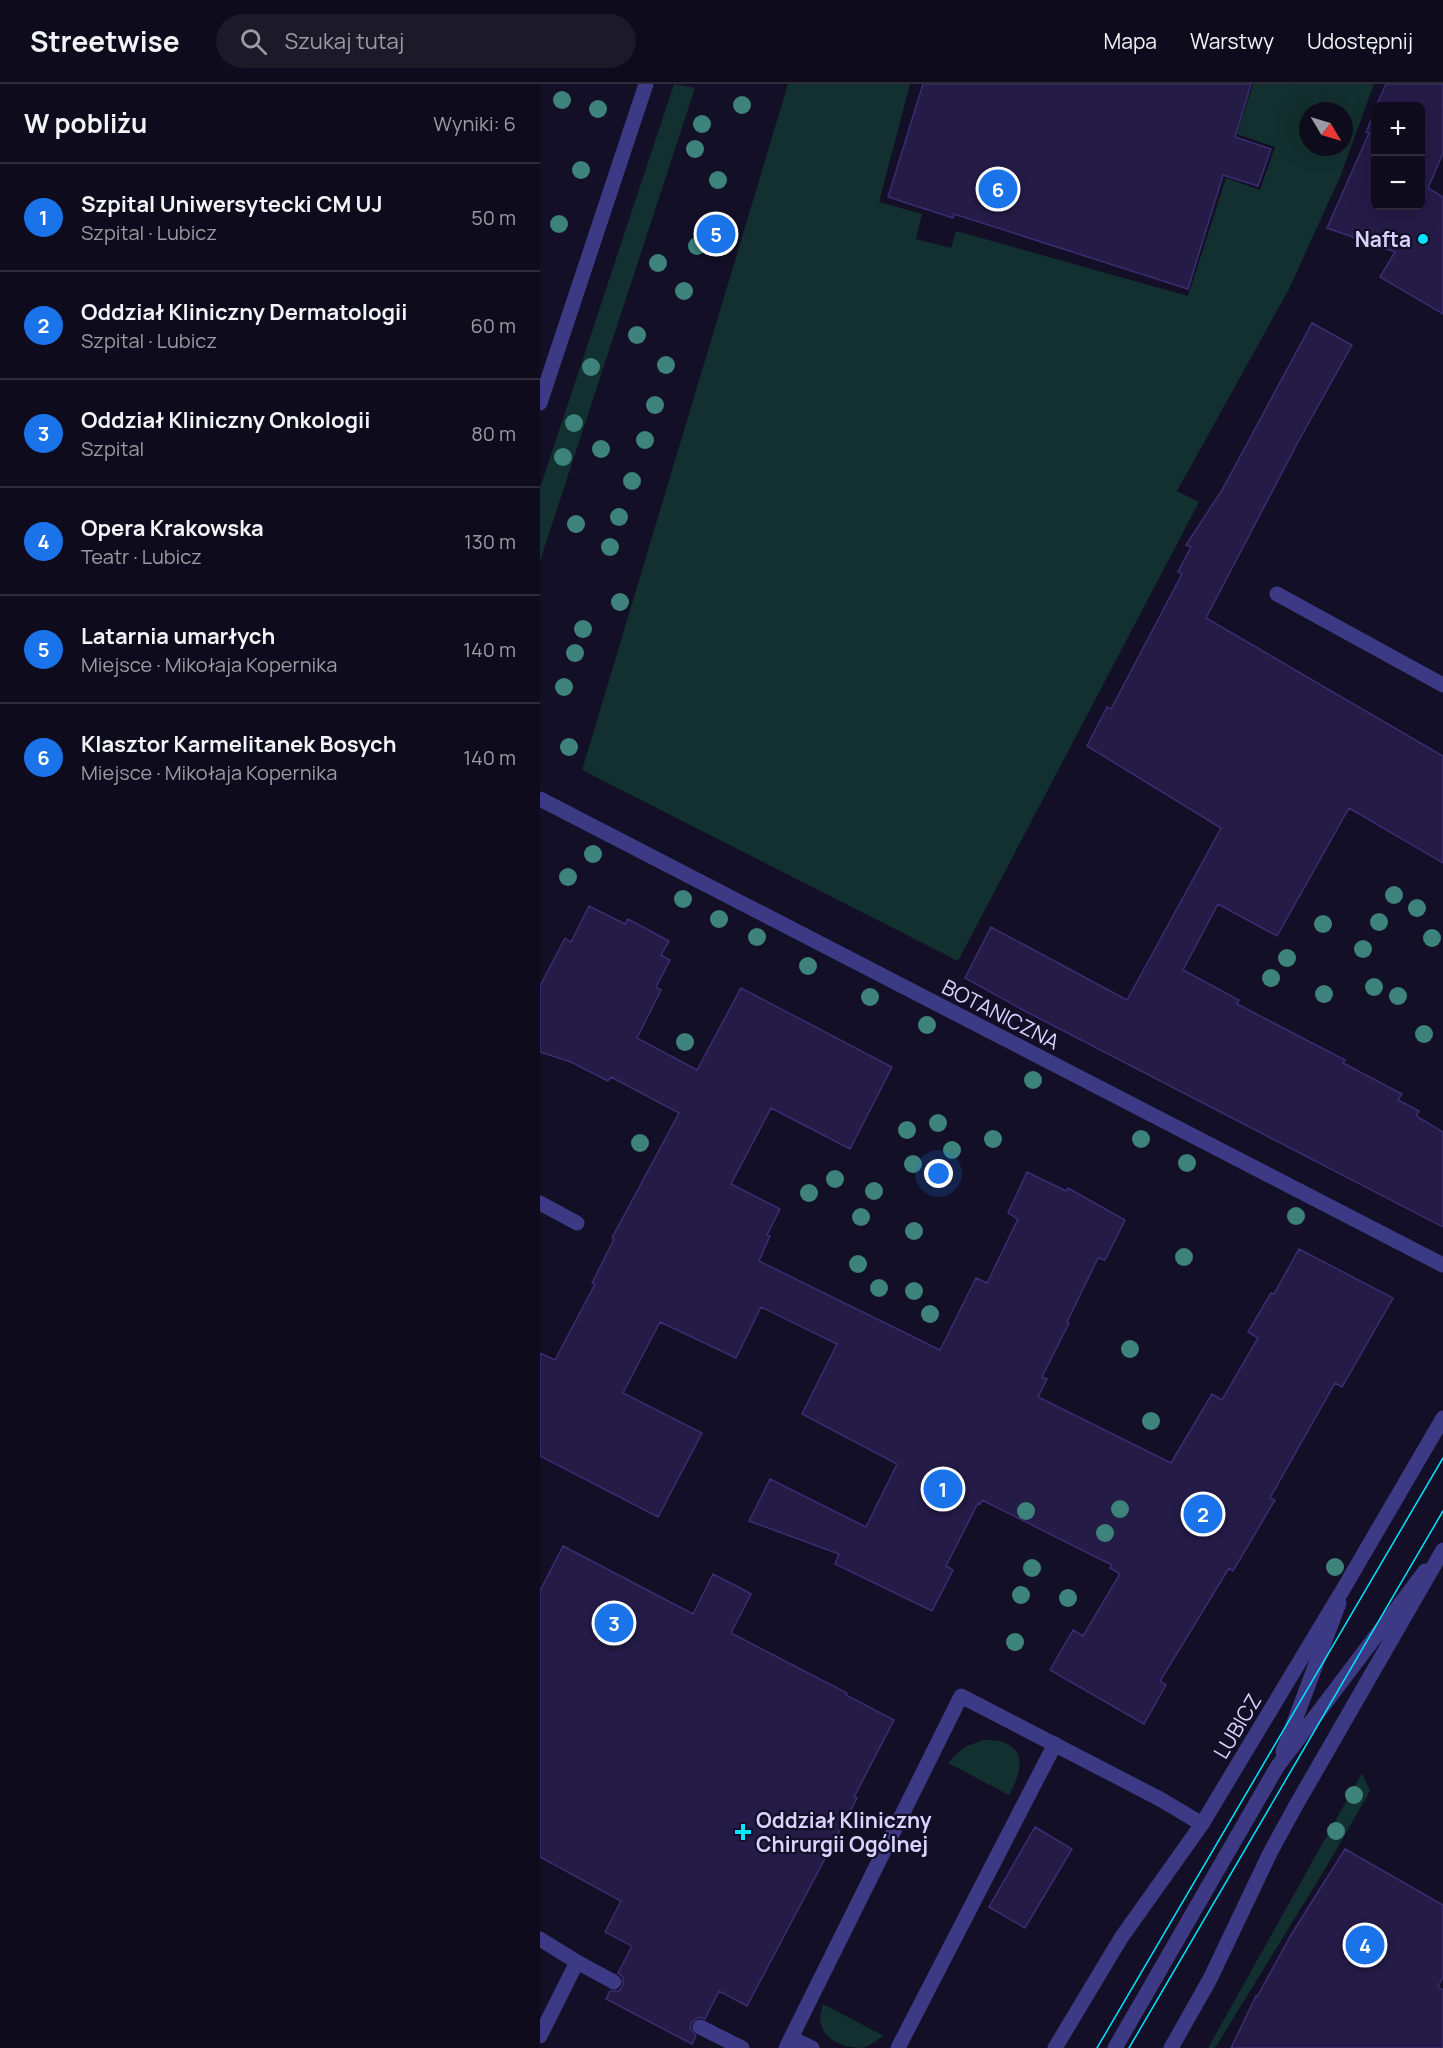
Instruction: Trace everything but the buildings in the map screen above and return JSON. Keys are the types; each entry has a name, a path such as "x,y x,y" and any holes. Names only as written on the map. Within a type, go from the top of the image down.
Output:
{"street":[{"path":"540,403 646,84"},
{"path":"1277,594 1443,685"},
{"name":"BOTANICZNA","path":"540,799 1443,1265"},
{"path":"540,1203 577,1223"},
{"name":"LUBICZ","path":"1055,2048 1121,1938 1202,1824 1345,1587 1443,1418"},
{"path":"1115,2048 1277,1767 1443,1549"},
{"path":"1171,2048 1210,1979 1290,1816 1443,1549"},
{"path":"1277,1767 1345,1587"},
{"path":"812,2048 788,2043 962,1696 1160,1799 1202,1824"},
{"path":"898,2048 1055,1744"},
{"path":"540,1939 614,1982"},
{"path":"540,2036 577,1962"},
{"path":"700,2027 742,2048"}],"green space":[{"path":"674,84 695,88 540,561 540,488"},
{"path":"788,84 910,84 879,202 922,214 916,239 951,248 956,231 1188,296 1226,178 1260,190 1275,147 1237,134 1253,84 1374,84 1353,141 1353,102 1299,102 1299,156 1348,156 1340,177 1289,289 1177,491 1199,502 958,961 582,770"},
{"path":"983,1740 1003,1742 1017,1752 1020,1766 1009,1795 948,1763 964,1748"},
{"path":"1362,1773 1370,1791 1215,2048 1208,2048"},
{"path":"823,2004 884,2036 863,2048 834,2041 821,2026 820,2016"}],"tram line":[{"path":"1097,2048 1443,1458"},
{"path":"1129,2048 1443,1511"}],"place":[{"name":"Klasztor Karmelitanek Bosych","path":"998,189"},
{"name":"Latarnia umarłych","path":"716,234"},
{"name":"Nafta","path":"1423,239"},
{"name":"Szpital Uniwersytecki CM UJ","path":"943,1489"},
{"name":"Oddział Kliniczny Dermatologii","path":"1203,1514"},
{"name":"Oddział Kliniczny Onkologii","path":"614,1623"},
{"name":"Oddział Kliniczny Chirurgii Ogólnej","path":"743,1832"},
{"name":"Opera Krakowska","path":"1365,1945"}]}
